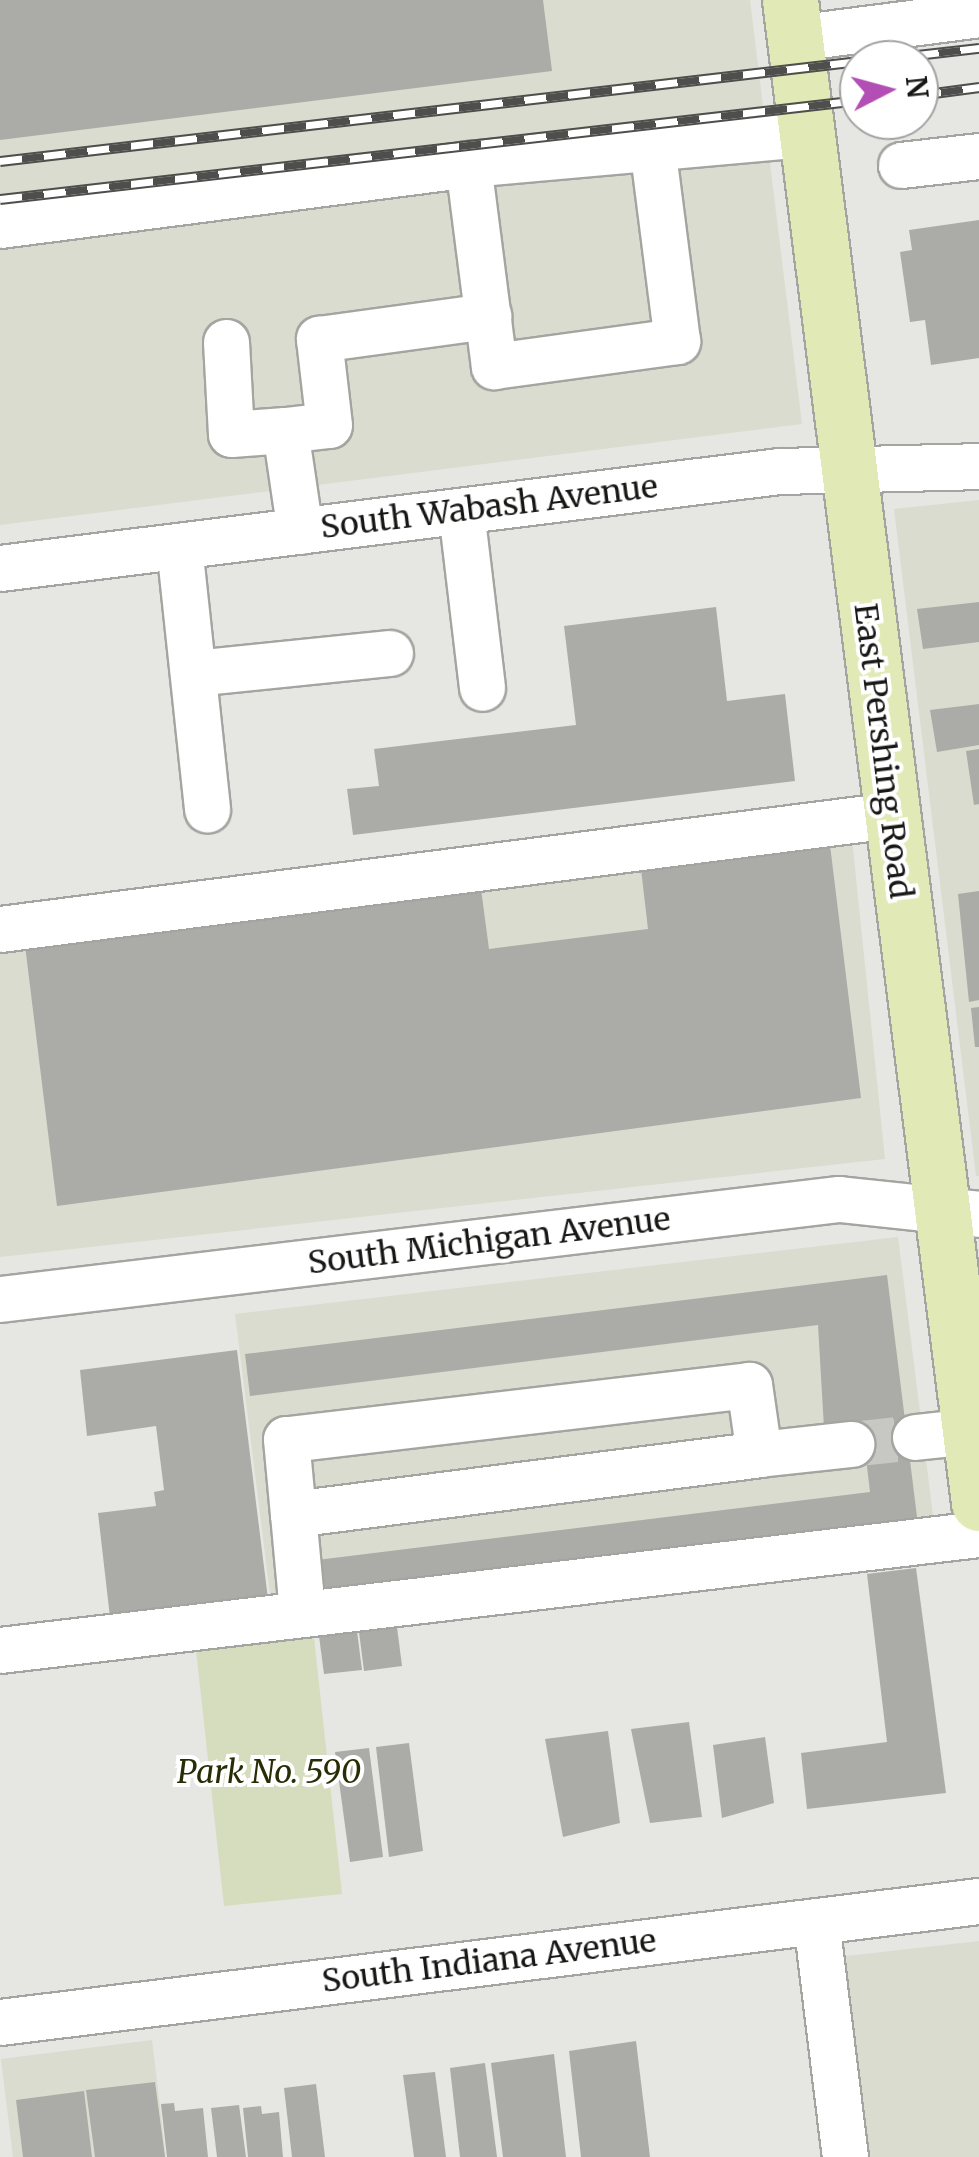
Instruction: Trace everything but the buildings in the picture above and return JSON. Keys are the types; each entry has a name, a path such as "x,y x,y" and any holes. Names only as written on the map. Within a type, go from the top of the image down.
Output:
{"main road":[{"name":"East Pershing Road","path":"793,19 891,815 960,1213 979,1503"}],"street":[{"path":"793,19 979,14"},
{"path":"0,224 468,164 807,134"},
{"path":"468,164 494,366 677,341 652,148"},
{"path":"901,165 979,156"},
{"path":"226,342 232,434 285,430 329,425 319,339 488,316"},
{"path":"285,430 300,531"},
{"name":"South Wabash Avenue","path":"0,568 779,471 979,466"},
{"path":"460,511 482,688"},
{"path":"179,546 207,810"},
{"path":"192,674 390,653"},
{"path":"0,929 891,815"},
{"name":"South Michigan Avenue","path":"0,1299 839,1199 960,1213"},
{"path":"303,1614 286,1439 749,1385 759,1454"},
{"path":"915,1437 971,1401"},
{"path":"293,1514 851,1444"},
{"path":"0,1650 979,1534"},
{"name":"South Indiana Avenue","path":"0,2022 979,1900"},
{"path":"816,1920 845,2157"}],"shaded area":[{"path":"0,0 750,0 802,424 0,525"},
{"path":"979,500 979,1176 976,1176 894,509"},
{"path":"850,820 885,1159 0,1257 0,929"},
{"path":"898,1237 936,1539 273,1618 235,1314"},
{"path":"979,1941 979,2157 845,2157 820,1959"},
{"path":"152,2040 166,2157 13,2157 1,2059"}],"green space":[{"name":"Park No. 590","path":"314,1638 342,1894 224,1906 196,1650"}],"tunnel":[{"path":"851,1444 915,1437"}],"railway":[{"path":"939,53 979,48"},
{"path":"0,161 839,63"},
{"path":"939,92 979,87"},
{"path":"0,199 839,102"}]}
